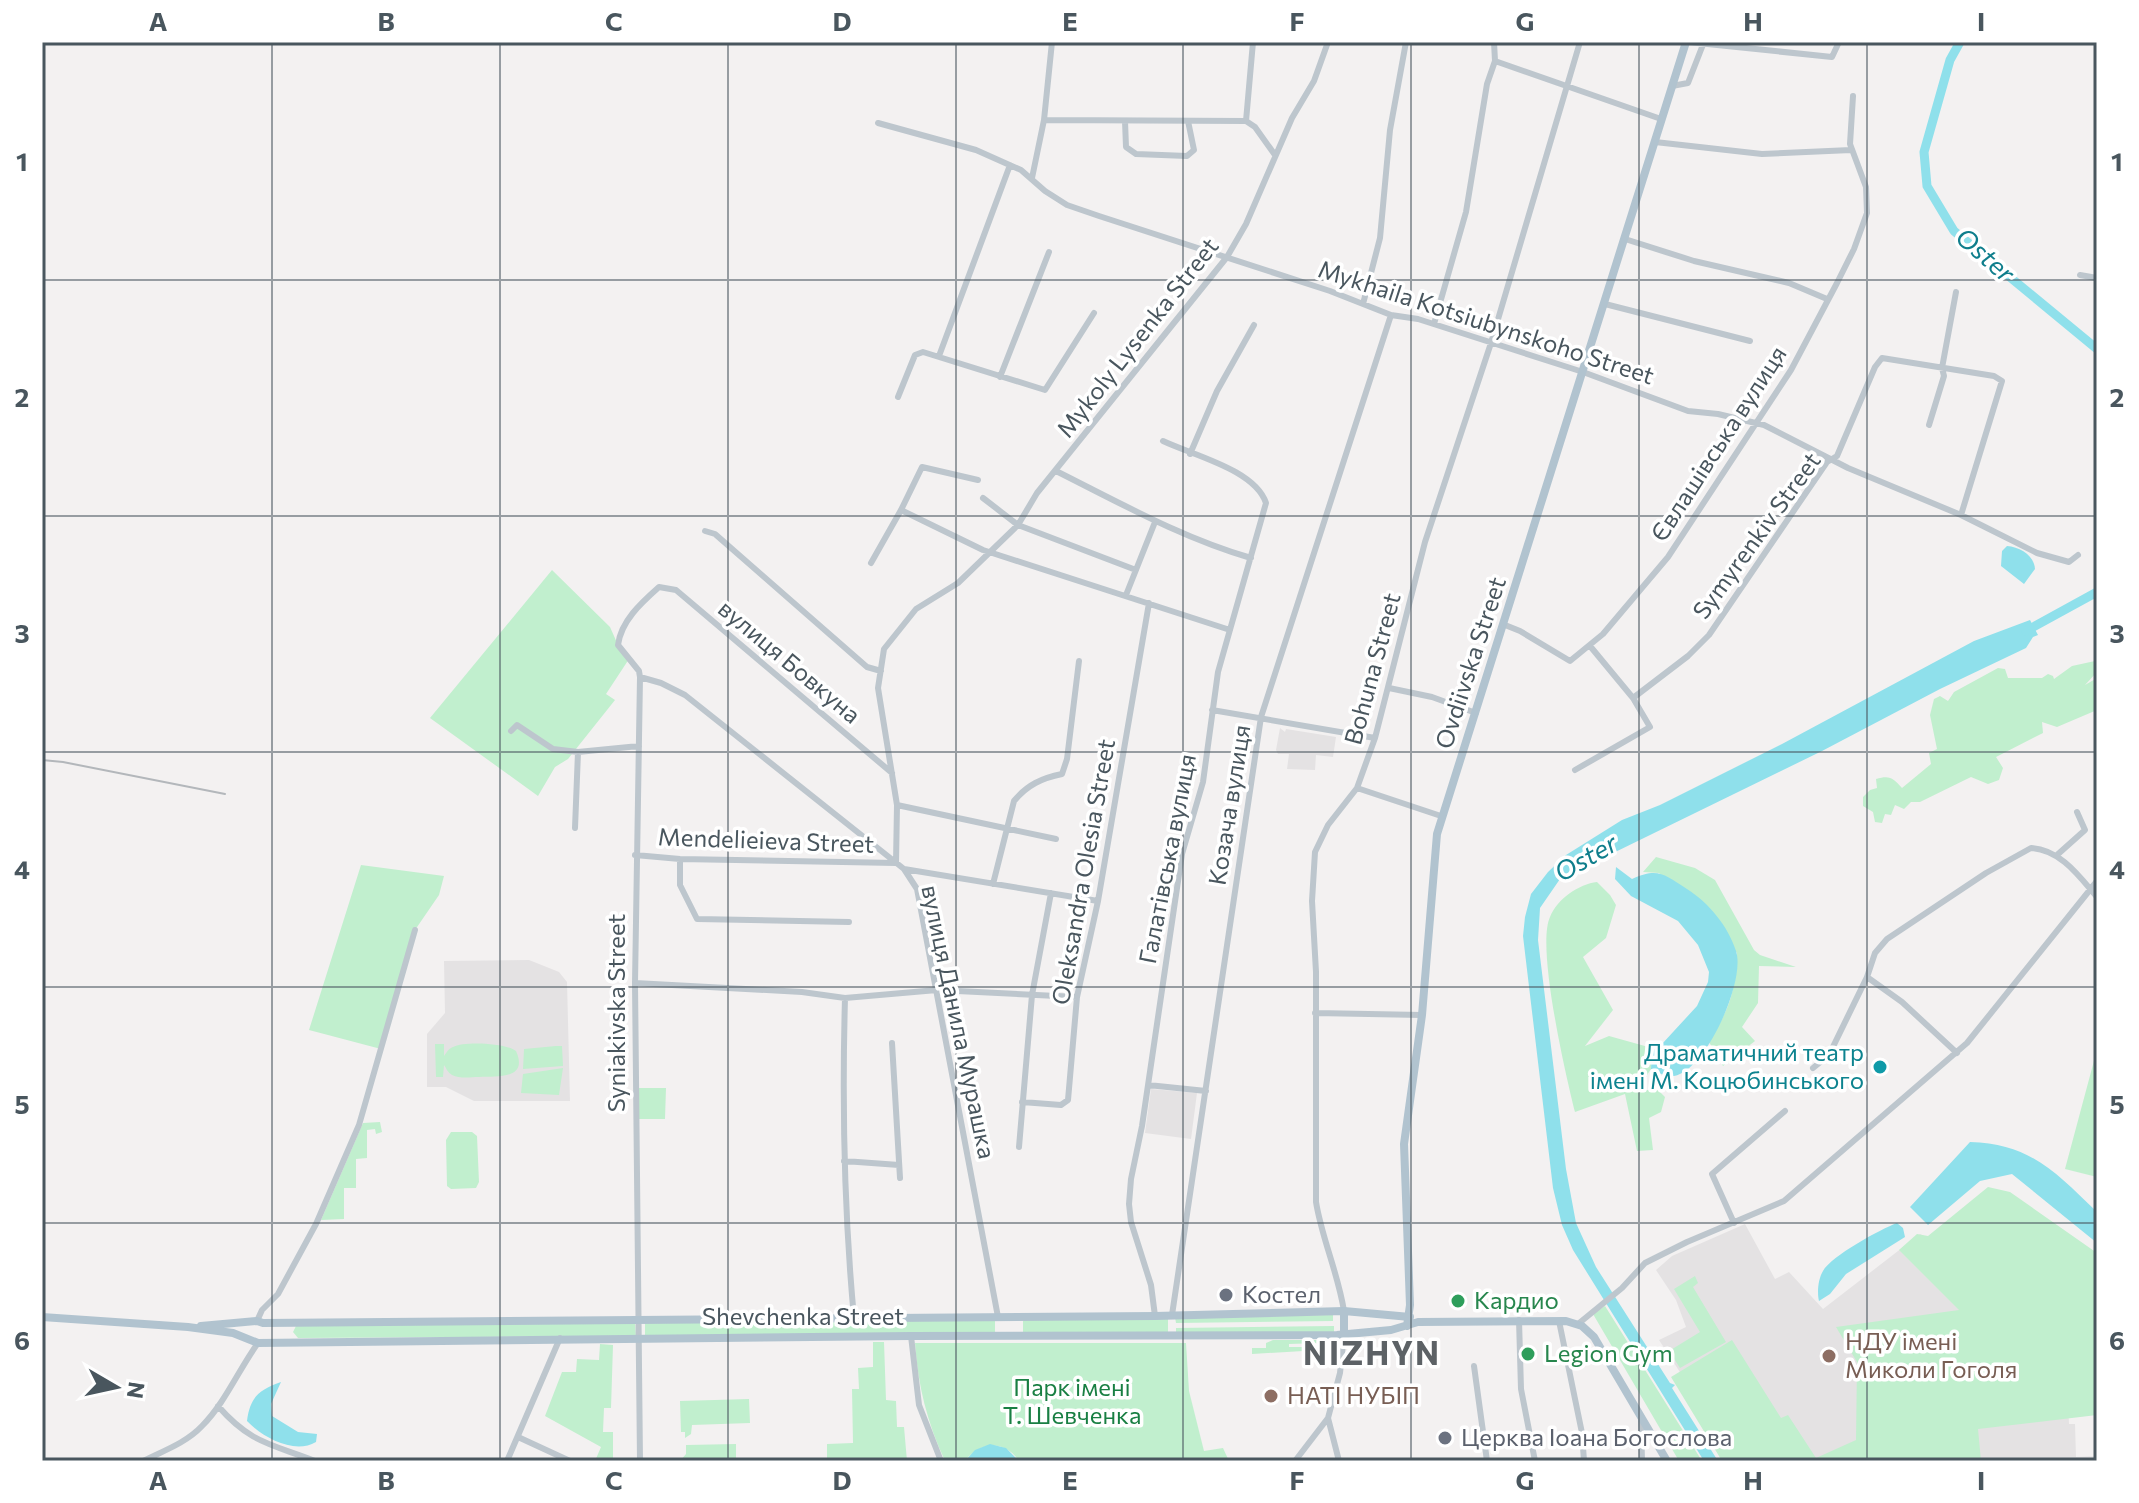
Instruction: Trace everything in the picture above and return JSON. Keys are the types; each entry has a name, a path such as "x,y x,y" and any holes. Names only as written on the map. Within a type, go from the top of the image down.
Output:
{"main road":[{"name":"Ovdiivska Street","path":"1408,1321 1410,1294 1404,1144 1422,1015 1433,858 1441,816 1505,625 1687,42"},
{"name":"Shevchenka Street","path":"188,1327 258,1322 1155,1316 1344,1311 1408,1321"},
{"path":"1344,1311 1344,1334"},
{"path":"1172,1315 1172,1336"},
{"name":"Shevchenka Street","path":"42,1317 188,1327 233,1333 255,1341 1344,1334 1408,1321"},
{"path":"998,1317 998,1336"},
{"path":"1408,1321 1519,1320 1578,1324 1594,1337 1667,1461"},
{"path":"258,1322 268,1333 255,1341 246,1331 258,1322"}],"street":[{"path":"1032,178 1044,120 1052,42"},
{"path":"1246,121 1253,42"},
{"name":"Mykoly Lysenka Street","path":"881,671 884,649 916,609 958,583 1018,525 1037,493 1227,257 1246,224 1292,118 1314,81 1328,42"},
{"path":"1363,304 1380,238 1390,130 1406,42"},
{"path":"1434,324 1466,212 1487,84 1495,61 1494,42"},
{"name":"Bohuna Street","path":"1344,1311 1316,1202 1312,864 1319,839 1357,788 1375,738 1425,542 1491,343 1580,42"},
{"path":"1687,42 1832,57 1839,42"},
{"path":"1672,86 1688,83 1704,43"},
{"path":"1495,61 1661,119"},
{"name":"Євлашівська вулиця","path":"1590,646 1668,557 1798,358 1854,249 1867,213 1866,187 1851,150 1853,96"},
{"path":"1044,120 1246,121 1255,127 1275,155"},
{"path":"1125,121 1126,147 1136,154 1187,156 1194,150 1188,121"},
{"name":"Mykhaila Kotsiubynskoho Street","path":"878,123 976,150 1032,178 1067,205 1391,315 1418,319 1583,372 1688,411 1729,416 1779,431 1832,459 1961,515 2037,553 2069,562 2078,555"},
{"path":"1655,142 1762,154 1851,150"},
{"path":"939,356 1010,165"},
{"path":"1625,239 1694,261 1789,283 1827,299"},
{"path":"1000,377 1049,252"},
{"path":"2080,275 2097,278"},
{"path":"1929,425 1944,376 1942,368 1956,292"},
{"path":"1605,304 1750,341"},
{"path":"898,397 915,355 923,352 1045,390 1094,313"},
{"name":"Козача вулиця","path":"1172,1315 1261,717 1391,315"},
{"path":"1190,454 1217,391 1254,325"},
{"name":"Symyrenkiv Street","path":"1633,698 1688,656 1709,635 1827,462 1842,447 1875,367 1882,358 1942,368"},
{"path":"1942,368 1994,376 2002,381 1961,515"},
{"name":"Галатівська вулиця","path":"1155,1316 1151,1285 1133,1229 1129,1204 1182,854 1203,782 1218,672 1266,503 1263,494 1246,476 1163,441"},
{"path":"871,563 922,467 978,480"},
{"path":"1056,471 1155,522 1213,547 1251,558"},
{"path":"983,498 1018,525 1136,570"},
{"path":"901,510 990,552 1230,630"},
{"path":"1126,595 1155,522"},
{"path":"705,531 715,534 867,667 881,671 878,688 897,805 896,863"},
{"name":"вулиця Бовкуна","path":"640,677 639,671 618,645 620,629 659,587 676,590 892,773"},
{"name":"Oleksandra Olesia Street","path":"1022,1102 1061,1105 1068,1100 1077,997 1098,901 1149,603"},
{"path":"1505,625 1570,661 1590,646 1633,698 1650,727 1575,770"},
{"path":"993,884 1014,801 1023,790 1043,778 1062,774 1067,759 1079,661"},
{"name":"Syniakivska Street","path":"640,677 635,855 640,1461"},
{"name":"вулиця Данила Мурашка","path":"640,677 685,695 904,869 917,889 998,1317"},
{"path":"1389,688 1432,697 1476,713"},
{"path":"1212,710 1375,738"},
{"path":"511,731 517,725 553,749 578,752 639,746"},
{"path":"575,828 578,752"},
{"path":"1357,788 1441,816"},
{"path":"897,805 1056,839"},
{"path":"2057,855 2085,830 2077,812"},
{"path":"1813,1068 1829,1055 1867,977 1875,953 1887,939 1986,873 2031,848 2057,855 2097,897"},
{"name":"Mendelieieva Street","path":"635,855 680,859 896,863"},
{"path":"680,859 680,885 697,919 849,922"},
{"path":"904,869 1098,901"},
{"path":"1578,1324 1651,1259 1784,1201 1957,1053 2097,881"},
{"path":"1019,1147 1032,995 1051,893"},
{"path":"258,1322 264,1308 278,1294 316,1224 359,1125 415,930"},
{"path":"1867,977 1902,1002 1957,1053"},
{"path":"635,983 776,990 845,998 937,990 1077,997"},
{"path":"845,998 844,1161 854,1318"},
{"path":"1315,1013 1422,1015"},
{"path":"892,1043 900,1178"},
{"path":"1148,1085 1206,1091"},
{"path":"1734,1223 1712,1174 1785,1111"},
{"path":"844,1161 899,1165"},
{"path":"1519,1320 1521,1389 1535,1461"},
{"path":"1562,1321 1584,1461"},
{"path":"1295,1461 1328,1418 1340,1373 1344,1334"},
{"path":"911,1336 919,1405 941,1461"},
{"path":"507,1461 560,1338"},
{"path":"143,1461 157,1458 192,1435 218,1406 255,1341"},
{"path":"1474,1366 1487,1461"},
{"path":"218,1406 234,1425 256,1440 315,1461"},
{"path":"1641,1417 1642,1461"},
{"path":"1328,1418 1339,1461"},
{"path":"518,1437 570,1461"}],"shaded area":[{"path":"1280,728 1285,732 1286,729 1336,737 1333,757 1316,755 1315,770 1287,769 1289,754 1278,754 1276,750"},
{"path":"529,960 559,972 567,982 570,1101 474,1101 446,1087 427,1087 427,1034 445,1013 444,961"},
{"path":"1151,1089 1197,1093 1191,1139 1145,1133"},
{"name":"НДУ імені Миколи Гоголя","path":"1745,1224 1775,1279 1789,1272 1823,1309 1920,1234 1986,1267 2068,1403 2069,1424 2075,1424 2076,1457 2097,1456 2097,1461 1738,1461 1659,1340 1686,1327 1676,1300 1656,1270 1672,1256"}],"green space":[{"path":"552,570 610,627 629,659 606,694 615,700 568,759 555,767 538,796 430,718"},
{"path":"2095,661 2097,672 2085,685 2097,678 2097,710 2057,727 2042,722 2043,733 1996,757 2003,768 1999,780 1988,784 1971,777 1920,802 1911,802 1904,809 1895,805 1891,815 1885,814 1882,823 1875,822 1873,812 1863,806 1863,797 1877,788 1876,779 1891,778 1902,788 1931,764 1929,753 1937,749 1930,715 1934,699 1940,696 1948,701 1954,692 1998,668 2005,669 2008,678 2042,678 2048,674 2054,679 2072,666"},
{"path":"1656,857 1695,868 1715,880 1754,950 1796,967 1759,966 1758,1003 1742,1027 1755,1041 1723,1066 1709,1042 1730,1000 1737,953 1659,873 1643,872"},
{"path":"361,865 444,876 439,895 415,930 381,1049 309,1030"},
{"path":"1597,882 1616,905 1606,938 1583,957 1613,1010 1585,1046 1609,1036 1652,1048 1651,1069 1641,1084 1646,1090 1658,1090 1665,1097 1661,1112 1649,1118 1653,1150 1637,1151 1625,1094 1575,1112 1565,1071 1549,982 1547,933 1553,910 1563,899 1583,886"},
{"path":"435,1044 444,1044 444,1056 458,1045 511,1048 516,1051 518,1067 502,1076 466,1078 452,1075 444,1065 443,1077 436,1077"},
{"path":"562,1046 563,1066 523,1069 524,1049"},
{"path":"2097,1058 2097,1177 2065,1169"},
{"path":"563,1068 559,1095 521,1093 523,1074"},
{"path":"638,1088 666,1088 665,1119 638,1119"},
{"path":"380,1122 382,1132 376,1134 375,1129 367,1130 367,1158 356,1159 356,1188 344,1188 344,1219 321,1220 363,1123"},
{"path":"451,1132 472,1132 477,1136 479,1182 476,1188 451,1189 447,1186 446,1140"},
{"path":"1988,1187 2010,1192 2097,1253 2097,1415 1978,1429 1981,1461 1722,1461 1671,1377 1732,1340 1781,1418 1788,1415 1816,1458 1856,1440 1857,1362 1836,1327 1959,1310 1899,1250 1917,1234 1928,1236"},
{"path":"1695,1276 1698,1283 1693,1287 1726,1342 1680,1368 1669,1351 1700,1332 1674,1289"},
{"path":"1605,1306 1702,1461 1679,1461 1593,1314"},
{"path":"1333,1315 1333,1321 1176,1323 1175,1317"},
{"path":"1168,1318 1168,1333 1023,1334 1023,1319"},
{"path":"995,1319 995,1333 645,1336 645,1323"},
{"path":"635,1323 636,1336 298,1338 293,1332 296,1326"},
{"path":"1334,1326 1334,1332 1176,1333 1176,1328"},
{"path":"1273,1340 1320,1340 1320,1343 1289,1344 1289,1347 1320,1347 1320,1350 1252,1354 1252,1348 1266,1348 1266,1343"},
{"path":"873,1342 884,1342 886,1400 896,1401 897,1427 904,1427 907,1461 827,1461 827,1444 853,1443 852,1389 859,1389 858,1368 873,1367"},
{"name":"Парк імені Т. Шевченка","path":"915,1343 1186,1343 1189,1391 1204,1451 1223,1448 1229,1461 1019,1461 1007,1449 992,1446 978,1450 965,1461 945,1461 924,1404"},
{"path":"600,1344 613,1345 611,1408 604,1408 603,1432 613,1432 613,1461 595,1461 601,1447 545,1416 562,1372 576,1372 577,1359 599,1360"},
{"path":"749,1399 750,1423 692,1425 691,1434 685,1438 685,1432 681,1432 680,1401"},
{"path":"736,1444 736,1461 680,1461 686,1454 686,1445"}],"water":[{"path":"2007,546 2026,553 2034,564 2035,569 2024,584 2001,566 2002,551"},
{"name":"Oster","path":"2030,620 2038,635 2026,648 1560,879 1540,908 1538,940 1566,1169 1576,1223 1596,1267 1670,1383 1675,1385 1672,1388 1718,1461 1704,1461 1573,1250 1562,1225 1553,1188 1523,936 1531,894 1566,855 1622,820 1660,805 1782,744 1974,641"},
{"path":"1616,867 1632,879 1648,873 1661,874 1695,895 1723,924 1736,951 1738,964 1735,982 1721,1022 1699,1058 1674,1076 1651,1069 1652,1048 1662,1044 1697,1006 1709,972 1698,945 1678,921 1631,896 1615,879"},
{"path":"1970,1142 2010,1148 2026,1154 2068,1184 2097,1212 2097,1243 2012,1174 1980,1181 1928,1225 1910,1207"},
{"path":"1897,1223 1903,1228 1905,1237 1846,1274 1830,1294 1819,1301 1821,1274 1828,1265 1857,1244"},
{"path":"281,1382 271,1404 272,1416 298,1432 317,1434 316,1442 288,1445 261,1433 247,1421 256,1396"},
{"path":"990,1444 1006,1448 1019,1461 965,1461 975,1450"}],"waterway":[{"name":"Oster","path":"1960,42 1950,60 1924,152 1927,186 1954,231 2097,349"},
{"name":"Oster","path":"2026,631 2097,592"}],"railway":[{"path":"42,760 225,794"}],"place":[{"name":"Драматичний театр імені М. Коцюбинського","path":"1880,1067"},
{"name":"Костел","path":"1226,1295"},
{"name":"Кардио","path":"1458,1301"},
{"name":"Legion Gym","path":"1528,1354"},
{"name":"НДУ імені Миколи Гоголя","path":"1829,1356"},
{"name":"НАТІ НУБІП","path":"1271,1396"},
{"name":"Церква Іоана Богослова","path":"1445,1438"}],"district":[{"name":"NIZHYN","path":"1372,1354"}]}
